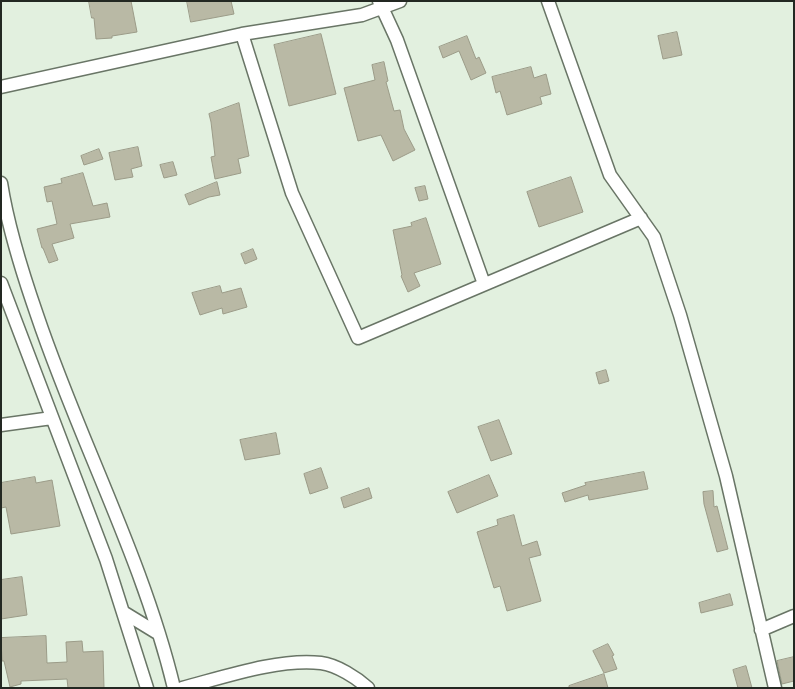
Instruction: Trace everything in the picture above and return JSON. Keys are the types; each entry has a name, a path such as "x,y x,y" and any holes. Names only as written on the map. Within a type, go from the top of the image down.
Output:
{"street":[{"path":"1,87 242,34 362,15 381,5 400,1"},
{"path":"548,1 610,175 654,237 680,315 726,476 774,688"},
{"path":"381,5 397,40 484,284"},
{"path":"242,34 292,193 358,338 641,218"},
{"path":"1,183 17,256 53,363 129,550 165,652 174,688"},
{"path":"1,283 106,559 146,688"},
{"path":"1,425 52,418"},
{"path":"123,612 159,634"},
{"path":"762,630 794,616"},
{"path":"182,688 293,662 323,663 355,677 368,688"}],"building":[{"path":"89,1 131,1 137,32 112,36 112,38 96,39 94,18 92,18"},
{"path":"187,1 231,1 234,14 191,22"},
{"path":"677,32 682,55 663,59 658,36"},
{"path":"321,34 336,94 289,106 274,45"},
{"path":"467,36 476,59 479,57 486,73 471,80 459,51 443,58 439,47"},
{"path":"384,62 388,81 386,82 394,111 400,110 404,129 415,150 393,161 381,135 358,141 344,88 375,80 372,65"},
{"path":"531,67 534,78 546,74 551,94 540,97 542,104 507,115 500,91 496,93 492,77"},
{"path":"239,103 249,156 238,159 241,173 215,179 211,157 215,156 209,114"},
{"path":"138,147 142,166 131,169 133,177 115,180 109,153"},
{"path":"99,149 103,159 84,165 81,156"},
{"path":"173,162 177,175 164,178 160,165"},
{"path":"83,173 93,206 107,203 110,217 70,224 74,238 52,244 58,260 49,263 42,248 37,229 57,224 52,201 47,202 44,187 62,183 61,179"},
{"path":"571,177 583,212 539,227 527,192"},
{"path":"217,182 220,195 189,205 185,195"},
{"path":"425,186 428,199 419,201 415,188"},
{"path":"426,218 441,264 414,273 420,286 408,292 401,276 393,230 412,226 411,223"},
{"path":"253,249 257,259 245,264 241,254"},
{"path":"220,286 222,293 241,288 247,307 223,314 222,308 200,315 192,293"},
{"path":"606,370 609,381 599,384 596,373"},
{"path":"499,420 512,454 491,461 478,427"},
{"path":"276,433 280,454 245,460 240,440"},
{"path":"321,468 328,488 310,494 304,474"},
{"path":"644,472 648,489 589,500 588,495 565,502 562,493 586,485 585,483"},
{"path":"489,475 498,496 457,513 448,492"},
{"path":"35,477 36,483 52,480 60,526 11,534 6,507 1,508 1,483"},
{"path":"369,488 372,498 344,508 341,498"},
{"path":"713,491 714,507 717,506 728,549 717,552 704,504 703,492"},
{"path":"514,515 522,546 537,541 541,555 529,558 541,601 507,611 500,586 494,588 477,532 498,525 497,520"},
{"path":"22,577 27,615 1,619 1,580"},
{"path":"730,594 733,605 701,613 699,603"},
{"path":"46,636 47,663 67,662 66,642 82,641 83,652 103,651 104,688 68,688 67,679 21,681 21,684 10,687 4,661 2,661 1,638"},
{"path":"608,644 614,655 612,656 617,669 604,673 593,651"},
{"path":"794,657 794,681 782,684 777,661"},
{"path":"746,666 752,688 738,688 733,670"},
{"path":"604,674 608,688 569,688 569,686"}]}
